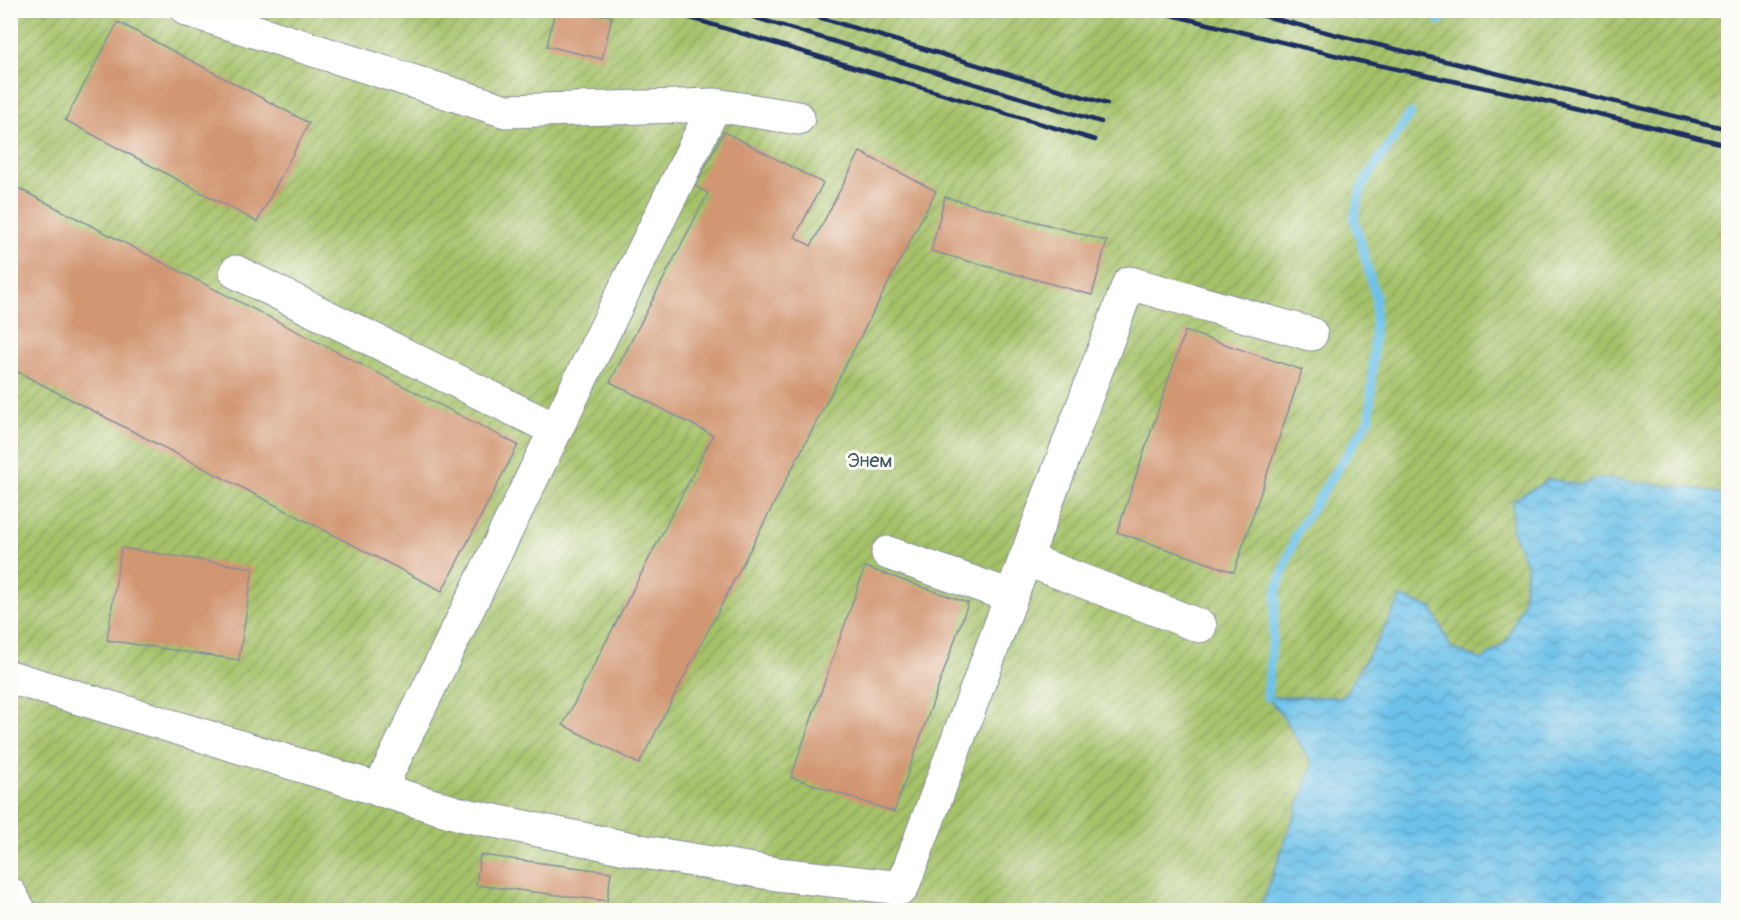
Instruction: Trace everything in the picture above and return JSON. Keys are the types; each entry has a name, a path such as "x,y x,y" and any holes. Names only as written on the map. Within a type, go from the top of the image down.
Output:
{"street":[{"path":"188,10 506,111 715,105 798,118"},
{"path":"379,790 715,105"},
{"path":"236,272 556,430"},
{"path":"10,677 460,814 656,854 777,874 902,888 1129,283 1311,333"},
{"path":"888,553 1011,596"},
{"path":"1025,559 1200,626"},
{"path":"10,894 19,910"}],"green space":[{"name":"Энем","path":"11,11 1728,11 1728,910 11,910"}],"water":[{"path":"1600,478 1698,489 1728,495 1728,910 1260,910 1313,765 1284,718 1267,697 1343,697 1401,597 1432,608 1451,648 1482,660 1506,642 1523,601 1527,566 1512,530 1513,500 1550,479 1579,485"}],"building":[{"path":"435,10 469,10 467,20"},
{"path":"555,10 586,10 612,17 602,59 547,46"},
{"path":"118,22 309,123 257,222 65,120"},
{"path":"724,132 823,183 795,237 811,246 860,152 936,191 639,764 563,725 713,435 610,382 708,193 695,186"},
{"path":"10,184 518,445 442,591 10,368"},
{"path":"945,197 1107,241 1092,295 931,251"},
{"path":"1185,331 1302,370 1234,572 1117,532"},
{"path":"121,548 253,568 239,660 107,640"},
{"path":"865,567 968,603 894,812 791,777"},
{"path":"480,855 611,872 607,901 476,885"},
{"path":"613,906 635,909 635,910 612,910"}],"waterway":[{"path":"1439,21 1445,10"},
{"path":"1267,697 1277,589 1297,532 1370,418 1376,298 1354,218 1362,186 1411,113"}],"railway":[{"path":"664,10 1095,140"},
{"path":"730,10 1101,122"},
{"path":"795,10 1107,104"},
{"path":"1151,10 1359,61 1528,97 1728,145"},
{"path":"1241,10 1728,129"}]}
